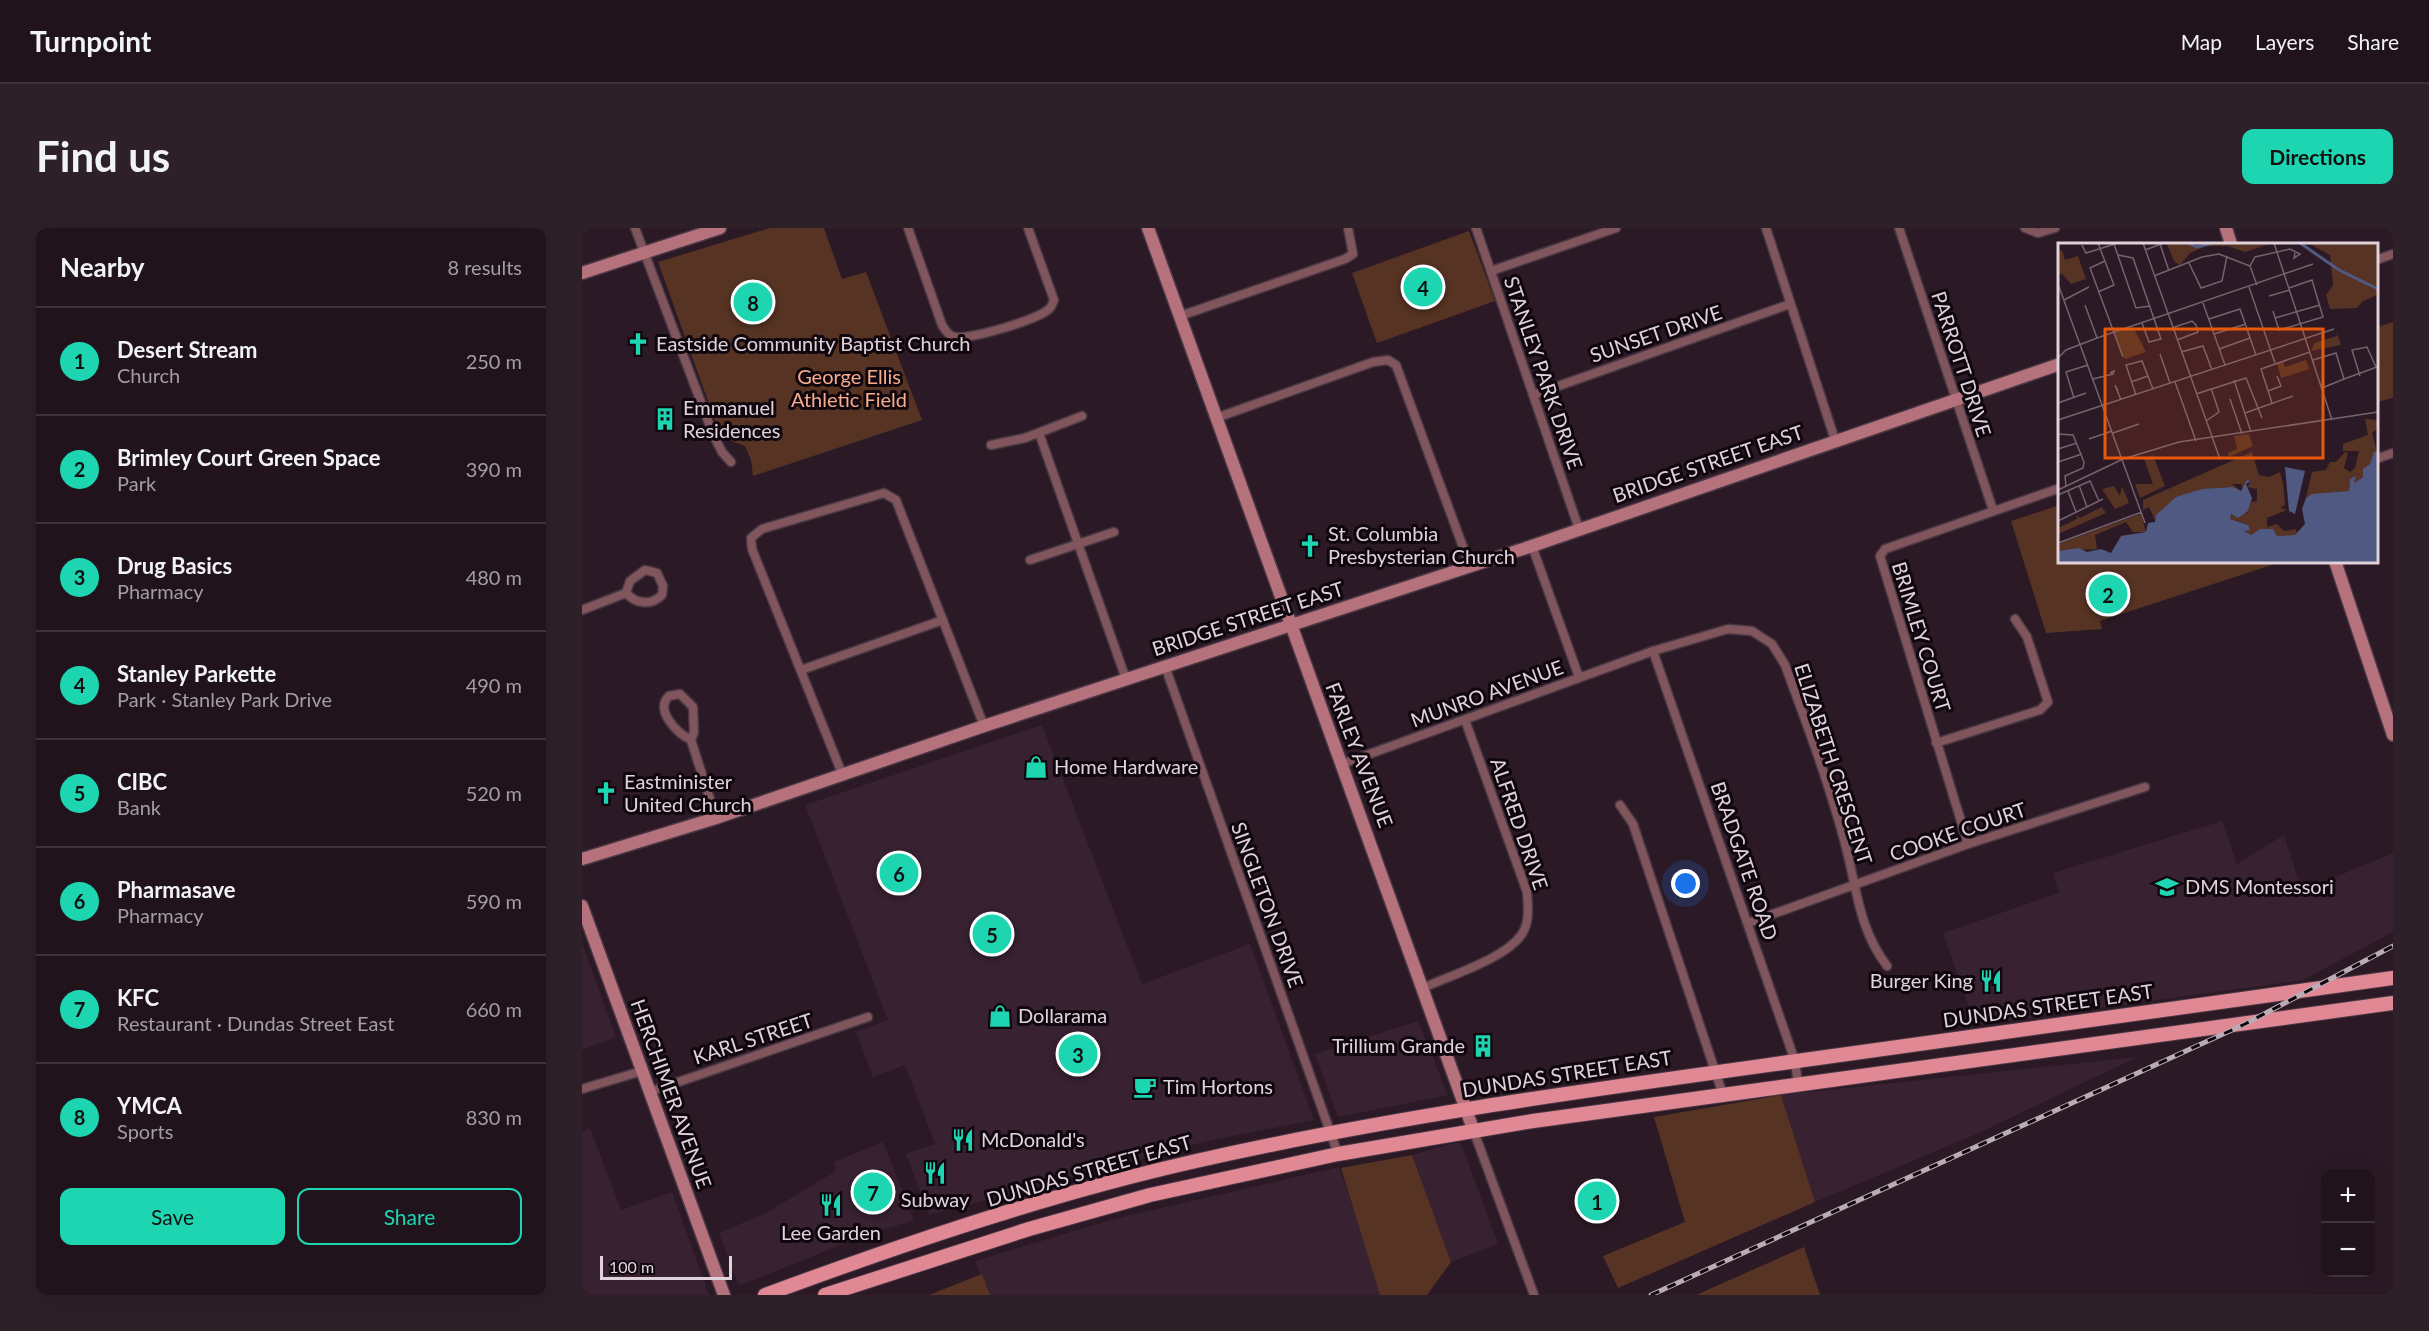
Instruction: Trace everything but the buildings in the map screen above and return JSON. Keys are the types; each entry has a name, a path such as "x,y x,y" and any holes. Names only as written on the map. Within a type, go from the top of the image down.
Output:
{"main road":[{"name":"DUNDAS STREET EAST","path":"765,1295 932,1236 1144,1174 1331,1133 1529,1099 2393,978"},
{"name":"DUNDAS STREET EAST","path":"825,1295 1029,1229 1150,1195 1338,1154 1473,1129 2393,1003"},
{"path":"2104,1018 2109,1042"},
{"path":"1980,1035 1986,1059"},
{"path":"1529,1099 1533,1121"},
{"path":"791,1295 807,1288 827,1272"}],"street":[{"path":"635,228 713,434 722,452 731,462"},
{"path":"582,273 720,228"},
{"path":"908,228 942,325 947,334 958,338 999,329 1044,313 1051,307 1054,300 1028,228"},
{"name":"FARLEY AVENUE","path":"1148,228 1290,626 1424,987 1534,1295"},
{"path":"1180,316 1345,259 1353,254 1348,228"},
{"name":"STANLEY PARK DRIVE","path":"1476,228 1579,529"},
{"path":"1491,271 1616,228"},
{"path":"1766,228 1835,440"},
{"name":"PARROTT DRIVE","path":"1899,228 1993,510"},
{"path":"2025,228 2031,233 2038,233 2055,228"},
{"path":"2226,228 2231,243"},
{"path":"2378,259 2393,254"},
{"name":"SUNSET DRIVE","path":"1533,395 1790,304"},
{"path":"1216,418 1373,362 1388,360 1396,365 1470,566"},
{"name":"BRIDGE STREET EAST","path":"582,859 716,818 1126,678 1532,546 2058,365"},
{"path":"991,446 1039,433 1082,416"},
{"path":"1039,433 1076,543 1126,678"},
{"path":"2378,458 2393,453"},
{"name":"BRIMLEY COURT","path":"1968,844 1880,556 1885,549 2058,489"},
{"path":"843,776 752,549 751,538 762,530 884,493 896,500 984,726"},
{"path":"1030,560 1114,532"},
{"name":"MUNRO AVENUE","path":"1342,764 1579,677 1532,546"},
{"path":"2335,562 2390,713 2393,735"},
{"path":"640,571 657,573 660,578 662,595 658,599 639,602 626,593 630,581 640,571"},
{"path":"582,610 626,593"},
{"path":"1936,742 2040,710 2048,702 2027,637 2015,619"},
{"path":"801,670 943,620"},
{"name":"ELIZABETH CRESCENT","path":"1579,677 1653,651 1728,629 1752,631 1772,644 1785,665 1795,691 1846,846 1869,939 1887,966"},
{"name":"BRADGATE ROAD","path":"1653,651 1795,1061 1798,1084"},
{"name":"SINGLETON DRIVE","path":"1165,666 1338,1154"},
{"path":"691,740 694,732 693,707 680,694 669,696 663,705 664,711 669,721 691,740 716,818"},
{"name":"ALFRED DRIVE","path":"1424,987 1509,949 1523,932 1529,914 1527,892 1465,720"},
{"name":"COOKE COURT","path":"1748,923 1968,844 2145,787"},
{"path":"1620,805 1633,824 1723,1095"},
{"name":"HERCHIMER AVENUE","path":"582,906 724,1295"},
{"name":"KARL STREET","path":"649,1092 868,1017"},
{"path":"582,1089 642,1071"}],"shaded area":[{"path":"1042,725 1142,984 1250,944 1314,1120 1203,1142 929,1215 906,1154 935,1144 905,1065 873,1077 856,1032 888,1020 805,805"},
{"path":"2222,821 2237,864 2284,835 2302,891 2393,853 2393,932 2303,980 1975,1025 1943,933 2059,893 2053,873"},
{"path":"582,943 616,1037 582,1050"},
{"path":"1418,1021 1448,1095 1338,1117 1315,1054"},
{"path":"2137,1057 1979,1133 1815,1202 1781,1095"},
{"path":"590,1128 621,1210 672,1192 709,1295 582,1295 582,1131"},
{"path":"883,1142 914,1220 863,1236 739,1286 719,1233 766,1213 836,1171 833,1162"},
{"path":"1461,1143 1498,1244 1451,1262 1412,1155"},
{"path":"1339,1167 1384,1295 987,1295 975,1261 1114,1219"}],"green space":[{"name":"George Ellis Athletic Field","path":"770,228 824,228 842,279 866,272 922,420 753,476 751,460 745,446 721,437 658,262"},
{"path":"1469,231 1495,301 1377,343 1352,273"},
{"path":"2393,322 2393,398 2378,402 2378,327"},
{"path":"2058,506 2058,562 2281,562 2100,621 2102,629 2046,633 2011,521"},
{"path":"1781,1095 1815,1202 1618,1288 1603,1256 1685,1222 1654,1117"},
{"path":"1412,1155 1451,1262 1427,1295 1380,1295 1341,1168"},
{"path":"1804,1247 1820,1295 1696,1295"},
{"path":"982,1274 990,1295 929,1295"}],"railway":[{"path":"1651,1295 2245,1024 2393,946"}],"place":[{"name":"Stanley Parkette","path":"1423,287"},
{"name":"YMCA","path":"753,302"},
{"name":"Eastside Community Baptist Church","path":"638,344"},
{"name":"Emmanuel Residences","path":"665,419"},
{"name":"St. Columbia Presbysterian Church","path":"1310,546"},
{"name":"Brimley Court Green Space","path":"2108,594"},
{"name":"Home Hardware","path":"1036,767"},
{"name":"Eastminister United Church","path":"606,793"},
{"name":"Pharmasave","path":"899,873"},
{"name":"DMS Montessori","path":"2167,887"},
{"name":"CIBC","path":"992,934"},
{"name":"Burger King","path":"1991,981"},
{"name":"Dollarama","path":"1000,1016"},
{"name":"Trillium Grande","path":"1483,1046"},
{"name":"Drug Basics","path":"1078,1054"},
{"name":"Tim Hortons","path":"1145,1087"},
{"name":"McDonald's","path":"963,1140"},
{"name":"Subway","path":"935,1173"},
{"name":"KFC","path":"873,1192"},
{"name":"Desert Stream","path":"1597,1201"},
{"name":"Lee Garden","path":"831,1205"}]}
